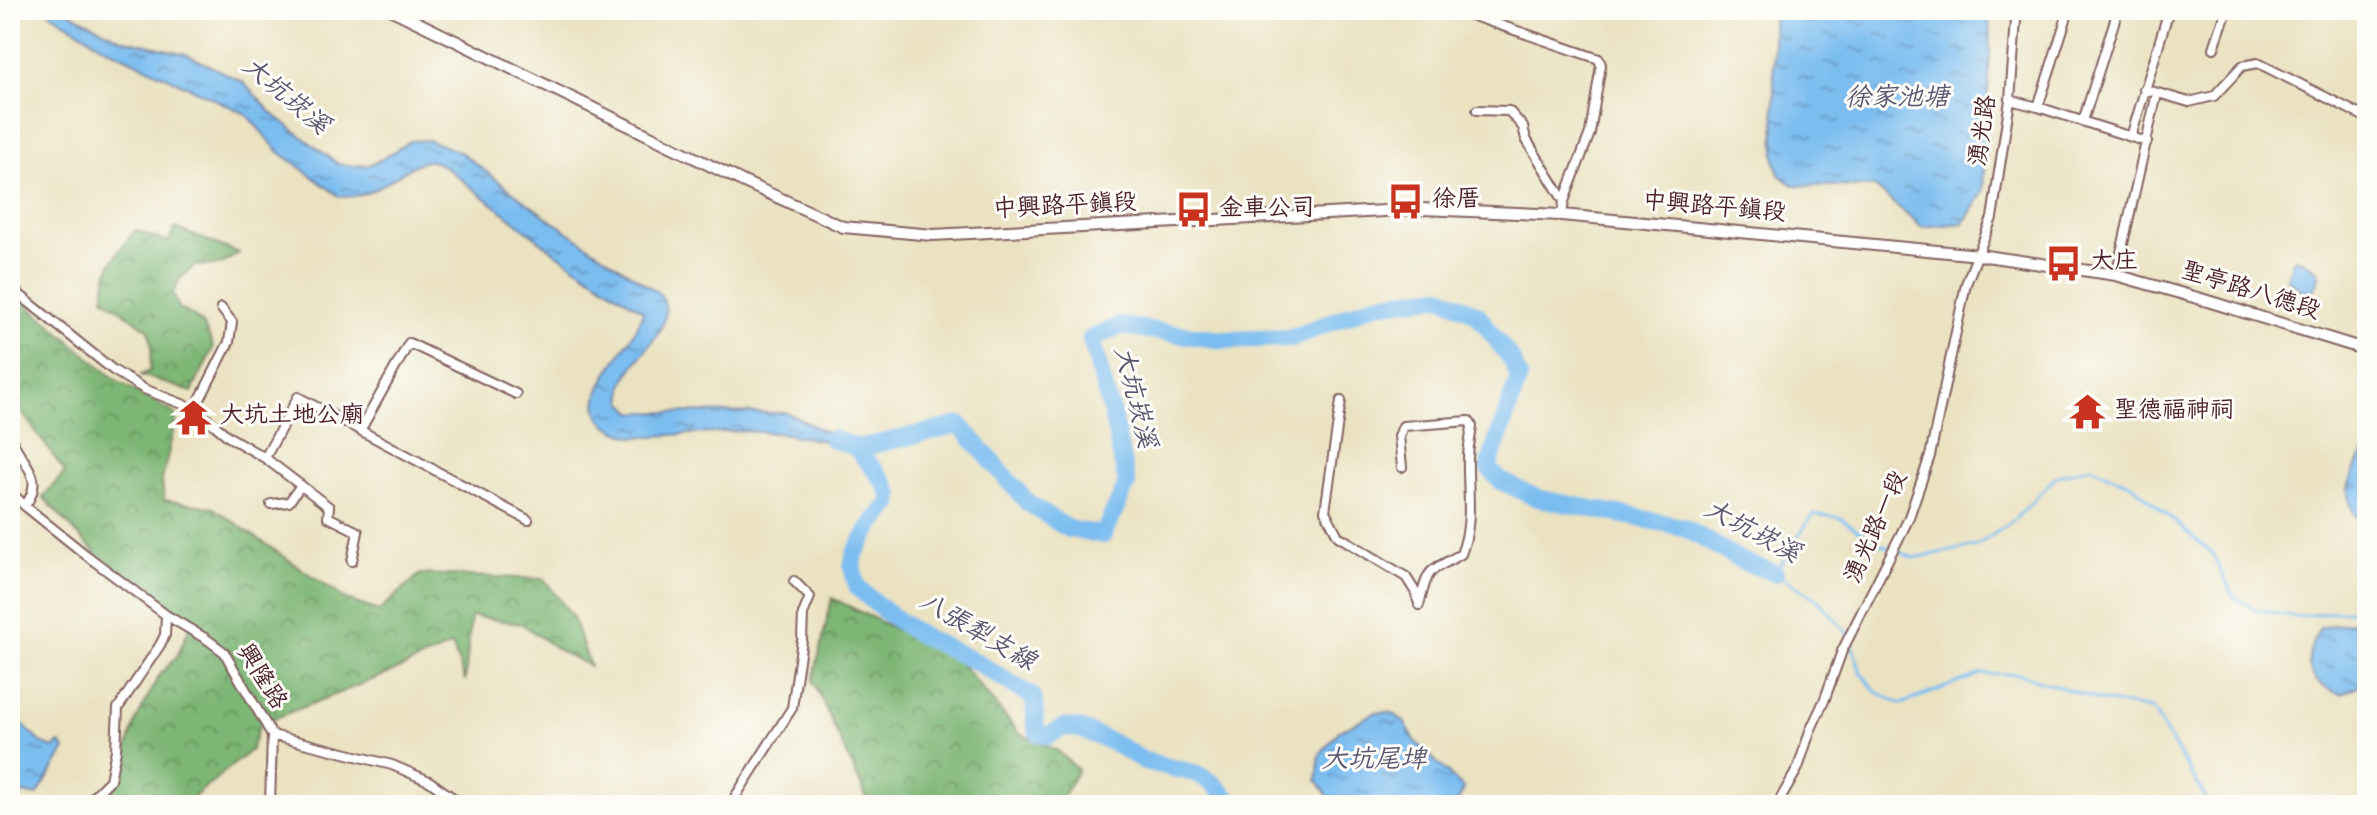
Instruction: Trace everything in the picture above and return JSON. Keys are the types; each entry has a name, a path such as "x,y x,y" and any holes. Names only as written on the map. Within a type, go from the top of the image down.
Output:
{"street":[{"name":"中興路平鎮段","path":"392,10 730,176 843,227 933,235 1422,209 1562,215 1979,255"},
{"path":"1456,10 1599,59 1601,65 1590,133 1564,201 1562,215"},
{"name":"湧光路","path":"1979,255 1992,218 2010,100 2018,10"},
{"path":"2038,107 2069,10"},
{"path":"2083,121 2118,10"},
{"path":"2131,137 2169,10"},
{"path":"2214,48 2227,10"},
{"path":"2144,89 2189,102 2214,96 2242,66 2258,63 2367,118"},
{"path":"2116,275 2157,93"},
{"path":"2010,100 2147,142"},
{"path":"1477,110 1509,111 1523,127 1526,139 1564,201"},
{"name":"聖亭路八德段","path":"1979,255 2116,275 2367,350"},
{"name":"湧光路一段","path":"1777,805 1798,768 1842,651 1908,520 1930,456 1966,284 1979,255"},
{"path":"10,287 113,370 144,389 195,409 229,437 265,458 329,507 328,517 358,532 352,561"},
{"path":"195,409 229,342 232,322 221,308"},
{"path":"361,429 409,343 516,394"},
{"path":"265,458 298,397 528,520"},
{"path":"1341,401 1325,511 1338,536 1406,577 1419,605 1431,569 1461,554 1466,541 1471,506 1468,457 1472,426 1469,421 1403,426 1399,436 1402,467"},
{"path":"10,436 15,450 34,474 34,493 25,506"},
{"path":"271,504 289,502 301,485"},
{"name":"興隆路","path":"10,491 86,555 166,615 224,652 272,735 392,765 429,781 463,805"},
{"path":"730,805 792,708 803,614 810,597 794,581"},
{"path":"85,805 110,780 116,750 118,708 160,645 165,635 166,615"},
{"path":"270,805 272,735"}],"green space":[{"path":"175,228 239,253 220,265 194,266 179,280 173,294 179,308 202,323 213,348 192,392 141,375 150,371 152,347 149,330 104,298 109,268 135,230 168,242"},
{"path":"10,290 116,380 177,415 162,480 164,500 212,507 347,600 379,611 420,574 544,579 572,616 590,666 561,652 522,624 471,616 465,681 452,645 260,724 251,750 184,805 117,805 112,796 136,721 158,677 178,655 190,625 107,566 43,497 65,472 10,396"},
{"path":"832,598 958,660 1019,733 1058,751 1078,770 1058,805 870,805 813,681"}],"water":[{"path":"46,10 65,10 121,39 186,54 243,82 274,115 338,164 369,165 410,141 429,140 460,152 549,219 660,294 665,306 661,329 623,385 623,402 633,412 788,413 855,447 782,433 742,431 634,437 610,427 598,414 597,399 603,382 643,311 557,254 444,166 432,161 423,162 366,193 339,196 279,152 246,114 104,47"},
{"name":"徐家池塘","path":"1773,10 1989,10 1990,55 1983,192 1964,223 1921,227 1875,187 1793,185 1779,175 1775,160"},
{"path":"2294,258 2318,271 2316,286 2305,297 2287,279"},
{"path":"2367,447 2367,533 2352,510 2349,490"},
{"path":"2367,619 2367,682 2341,694 2329,689 2313,676 2310,668 2310,649 2314,639 2320,628"},
{"name":"大坑尾埤","path":"1376,712 1393,713 1404,722 1415,741 1464,789 1456,805 1334,805 1317,780 1320,754 1339,731"},
{"path":"10,717 43,744 54,748 60,743 65,749 37,796 23,793 10,785"}],"waterway":[{"name":"大坑崁溪","path":"832,439 859,448 960,425 1028,503 1068,529 1103,535 1127,484 1091,339 1120,326 1223,340 1292,338 1376,304 1441,296 1477,314 1511,359 1519,377 1488,468 1501,481 1537,498 1683,527 1744,562 1775,573"},
{"name":"八張犁支線","path":"855,447 884,481 891,495 890,504 873,523 855,553 852,566 857,587 916,633 978,663 1033,697 1038,733 1048,736 1064,727 1080,729 1112,742 1144,761 1198,774 1214,784 1235,805"},
{"path":"2210,805 2152,709 2102,701 2019,674 1981,674 1901,704 1876,692 1861,672 1849,635 1817,599 1775,573 1813,514 1841,518 1873,541 1914,558 1976,546 2012,522 2057,476 2090,467 2132,485 2212,553 2233,596 2255,609 2296,617 2367,611"},
{"name":"大坑崁溪","path":"2347,805 2359,805"}],"place":[{"name":"徐厝","path":"1406,201"},
{"name":"金車公司","path":"1193,210"},
{"name":"大庄","path":"2064,263"},
{"name":"聖德福神祠","path":"2088,412"},
{"name":"大坑土地公廟","path":"194,417"}]}
